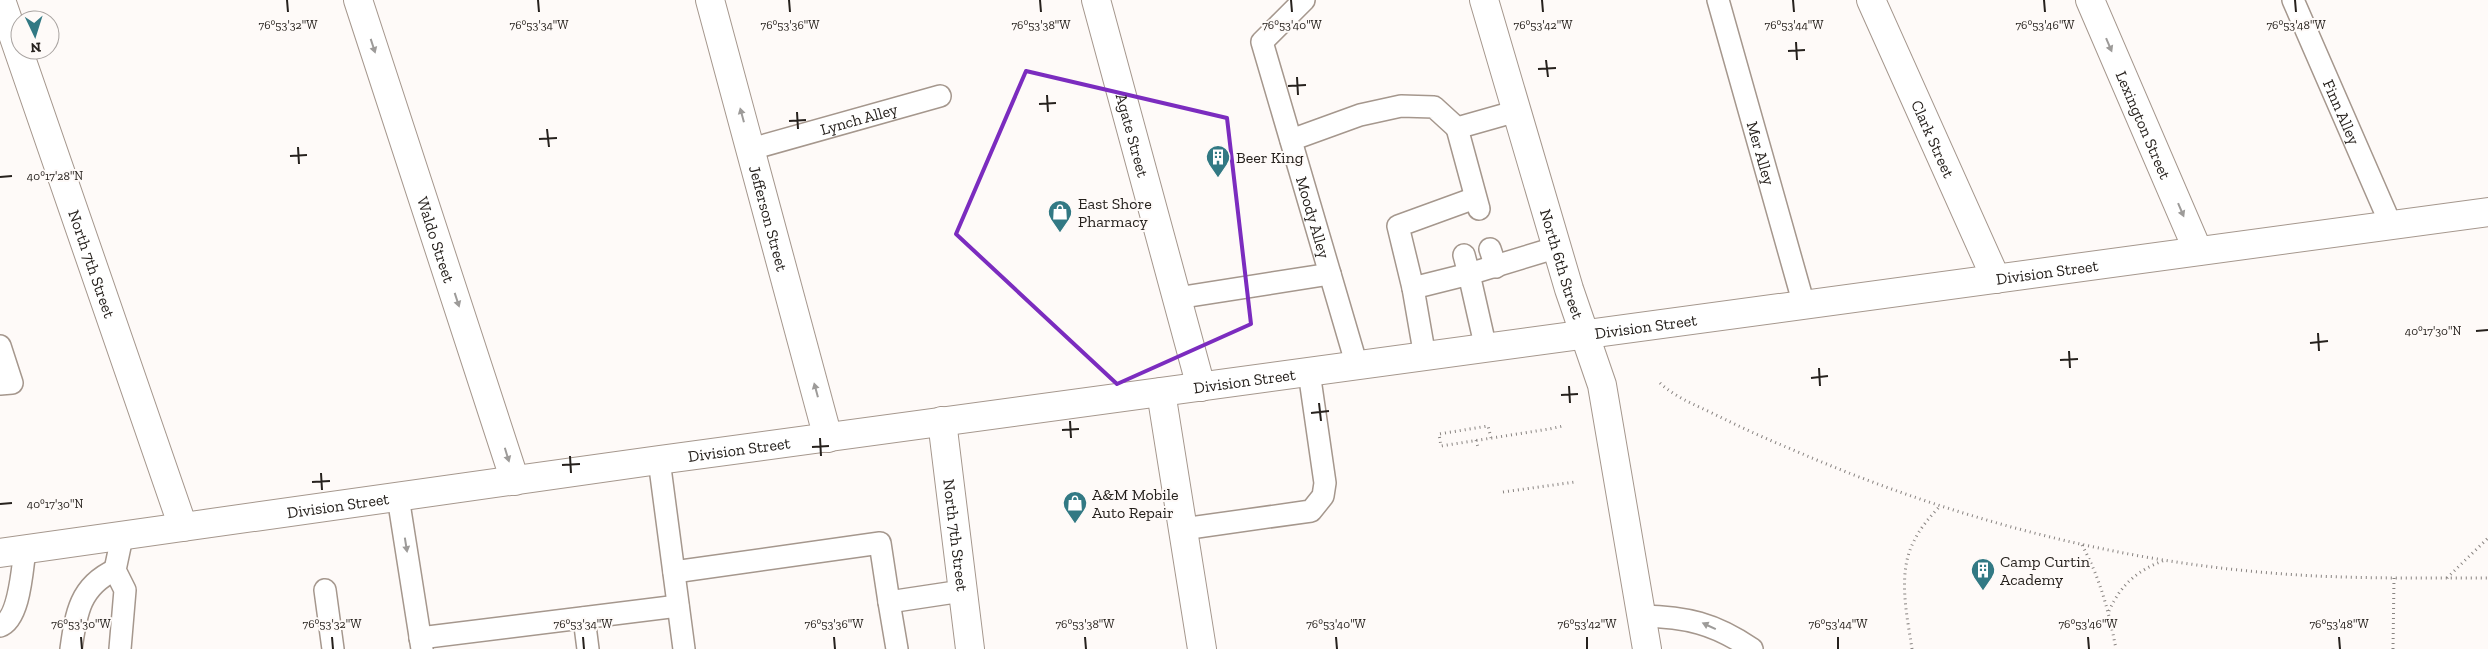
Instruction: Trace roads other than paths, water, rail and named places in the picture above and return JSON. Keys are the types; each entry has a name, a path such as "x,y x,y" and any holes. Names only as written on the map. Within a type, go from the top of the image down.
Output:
{"main road":[{"name":"North 7th Street","path":"1,0 183,527"},
{"name":"Waldo Street","path":"358,0 515,481"},
{"name":"Jefferson Street","path":"710,0 828,438"},
{"name":"Agate Street","path":"1096,0 1201,387"},
{"name":"North 6th Street","path":"1484,0 1569,288 1602,385 1647,649"},
{"name":"Clark Street","path":"1871,0 1996,279"},
{"name":"Lexington Street","path":"2090,0 2198,251"},
{"name":"Division Street","path":"12,552 659,460 1586,336 2488,212"},
{"path":"1161,392 1202,649"},
{"name":"North 7th Street","path":"942,422 970,649"}],"lane":[{"name":"Moody Alley","path":"1304,0 1262,42 1357,366"},
{"name":"Mer Alley","path":"1718,0 1804,305"},
{"name":"Finn Alley","path":"2293,0 2391,225"},
{"name":"Lynch Alley","path":"751,149 940,96"},
{"path":"1291,140 1360,115 1401,106 1434,107 1457,128 1477,204 1398,226 1413,288 1425,357"},
{"path":"1457,128 1517,111"},
{"path":"1413,288 1466,264 1558,247"},
{"path":"1466,264 1486,349"},
{"path":"1177,298 1330,274"},
{"path":"0,346 12,383 0,384"},
{"path":"1183,529 1311,511 1322,496 1325,482 1309,372"},
{"path":"659,460 684,649"},
{"path":"398,497 421,643 583,639 678,606"},
{"path":"120,649 125,590 115,570 122,537"},
{"path":"674,572 880,543 897,649"},
{"path":"0,626 9,621 14,610 12,552"},
{"path":"71,649 74,624 86,592 95,580 115,570"},
{"path":"324,590 333,649"},
{"path":"889,602 962,591"},
{"path":"1642,616 1672,616 1698,621 1740,640 1752,649"}],"place":[{"name":"Beer King","path":"1218,178"},
{"name":"East Shore Pharmacy","path":"1060,233"},
{"name":"A&M Mobile Auto Repair","path":"1075,524"},
{"name":"Camp Curtin Academy","path":"1983,591"}]}
